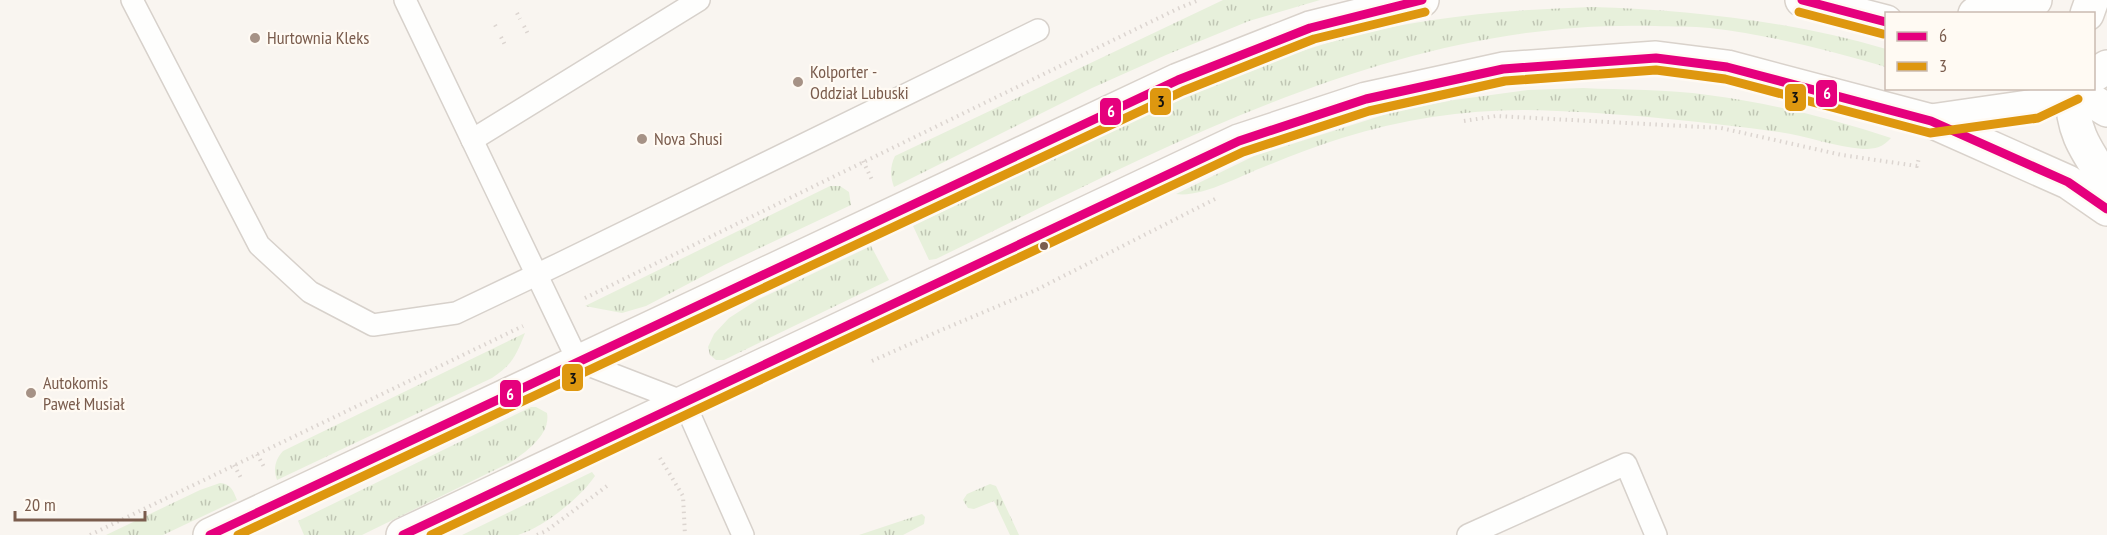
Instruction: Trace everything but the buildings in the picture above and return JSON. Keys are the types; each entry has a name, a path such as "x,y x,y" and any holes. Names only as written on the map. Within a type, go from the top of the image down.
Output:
{"main road":[{"path":"210,535 1178,80 1310,28 1422,0"},
{"path":"1802,0 1885,21"},
{"path":"1988,12 2014,8 2035,0"},
{"path":"403,535 1239,141 1366,99 1503,69 1656,58 1727,67 1931,121 2068,182 2107,209"},
{"path":"1931,121 2035,106 2070,90"},
{"path":"2072,90 2072,108 2081,143 2107,182"},
{"path":"2074,90 2107,110"}],"lane":[{"path":"132,0 259,245 310,292 374,325 456,313 1038,30"},
{"path":"405,0 578,361 684,402 743,535"},
{"path":"472,140 699,0"},
{"path":"1468,535 1626,464 1656,535"}],"path":[{"path":"90,535 588,297 1199,0"},
{"path":"517,13 520,19"},
{"path":"495,25 498,30"},
{"path":"524,26 528,34"},
{"path":"501,37 506,45"},
{"path":"1461,122 1496,116 1721,128 1842,154 1917,166 1920,156"},
{"path":"863,365 1036,290 1224,194"},
{"path":"651,462 700,440"},
{"path":"660,458 683,495 685,535"},
{"path":"537,535 546,531 608,485"}],"green space":[{"path":"1223,0 1320,0 1249,21 1166,55 1092,88 894,187 891,171 895,156"},
{"path":"1591,7 1666,11 1777,24 1885,49 1885,67 1777,39 1696,27 1559,29 1465,44 1373,67 1283,98 1107,175 936,259 929,260 913,226 1120,125 1226,79 1280,59 1334,41 1398,26 1462,16"},
{"path":"1583,88 1693,93 1731,98 1800,112 1891,138 1879,147 1863,149 1779,132 1668,119 1530,110 1476,112 1422,119 1368,130 1304,151 1197,193 1176,194 1254,156 1393,112 1454,100 1528,90"},
{"path":"830,186 840,186 849,192 851,205 724,265 646,306 622,313 585,306"},
{"path":"871,246 889,280 724,360 716,360 710,355 708,347 714,334 729,318 757,300"},
{"path":"525,333 513,359 492,378 277,480 276,465 283,451"},
{"path":"531,407 547,413 545,428 536,442 511,462 362,535 304,535 298,521"},
{"path":"592,472 595,476 588,485 571,502 539,526 518,535 462,535"},
{"path":"220,483 231,488 237,500 163,535 106,535 200,490"},
{"path":"990,484 996,486 1019,535 1010,535 994,501 974,509 968,508 963,500 967,494"},
{"path":"922,514 925,517 924,524 903,535 859,535"}],"transit line":[{"name":"6","path":"210,535 1178,80 1310,28 1422,0"},
{"name":"6","path":"1802,0 1885,22"},
{"name":"3","path":"238,535 1183,91 1314,39 1425,12"},
{"name":"3","path":"1799,12 1883,34"},
{"name":"6","path":"403,535 1239,141 1366,99 1503,69 1656,58 1727,67 1931,121 2068,182 2107,209"},
{"name":"3","path":"431,535 1243,152 1369,111 1505,81 1656,70 1725,79 1930,133 2038,118 2078,99"}],"place":[{"name":"Hurtownia Kleks","path":"255,38"},
{"name":"Kolporter - Oddział Lubuski","path":"798,82"},
{"name":"Nova Shusi","path":"642,139"},
{"name":"Autokomis Paweł Musiał","path":"31,393"}]}
